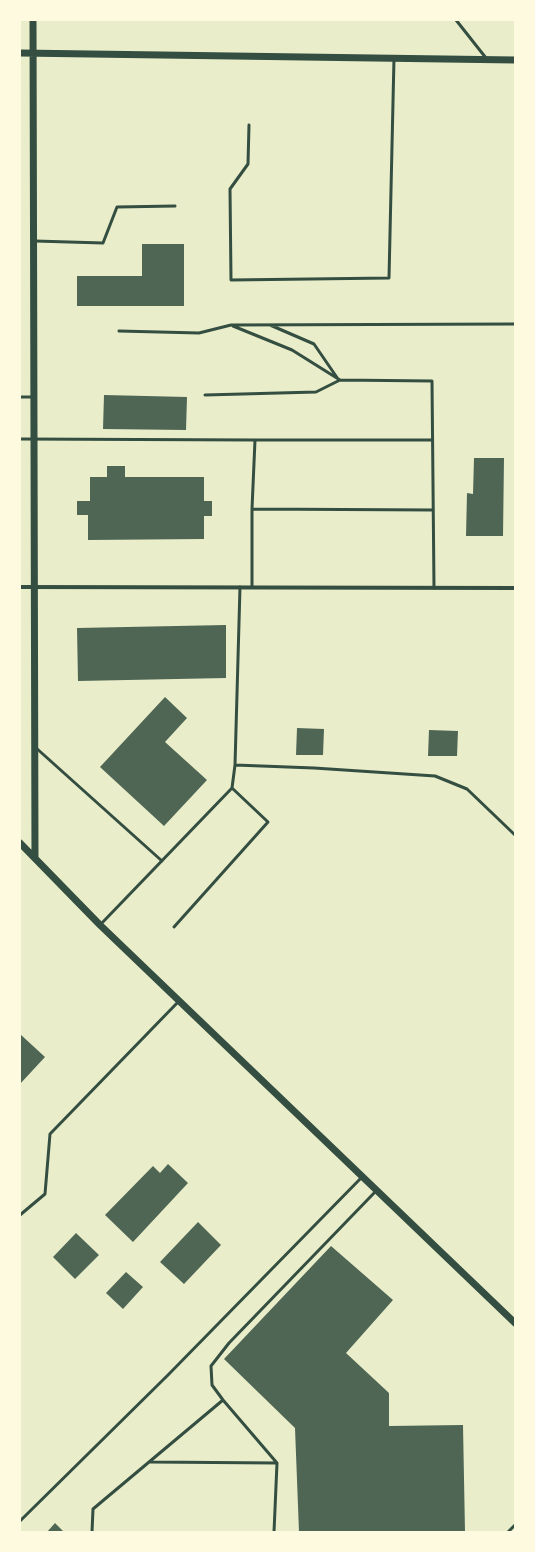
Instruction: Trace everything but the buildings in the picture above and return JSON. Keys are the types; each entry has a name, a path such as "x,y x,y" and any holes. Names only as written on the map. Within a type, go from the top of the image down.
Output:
{"street":[{"path":"33,20 35,857"},
{"path":"20,53 515,60"},
{"path":"20,587 515,588"},
{"path":"20,843 100,925 515,1323"}],"lane":[{"path":"456,20 487,60"},
{"path":"248,125 248,164 230,189 231,280 389,278 394,58"},
{"path":"34,241 102,243 117,207 175,206"},
{"path":"268,324 314,344 340,380"},
{"path":"119,331 199,334 231,325 515,324"},
{"path":"231,325 292,350 340,380"},
{"path":"205,395 316,392 340,380 432,381 434,588"},
{"path":"20,397 34,397"},
{"path":"20,439 432,440"},
{"path":"252,587 252,509 255,440"},
{"path":"252,509 433,510"},
{"path":"100,925 232,788 235,766 240,587"},
{"path":"34,746 162,861"},
{"path":"235,766 314,768 435,776 467,790 515,835"},
{"path":"174,927 268,822 232,788"},
{"path":"20,1216 45,1194 50,1134 179,1001"},
{"path":"20,1521 168,1375 362,1176"},
{"path":"274,1532 277,1463 212,1385 211,1366 239,1332 376,1190"},
{"path":"92,1532 93,1509 223,1400"},
{"path":"150,1462 277,1463"},
{"path":"508,1532 515,1525"}]}
